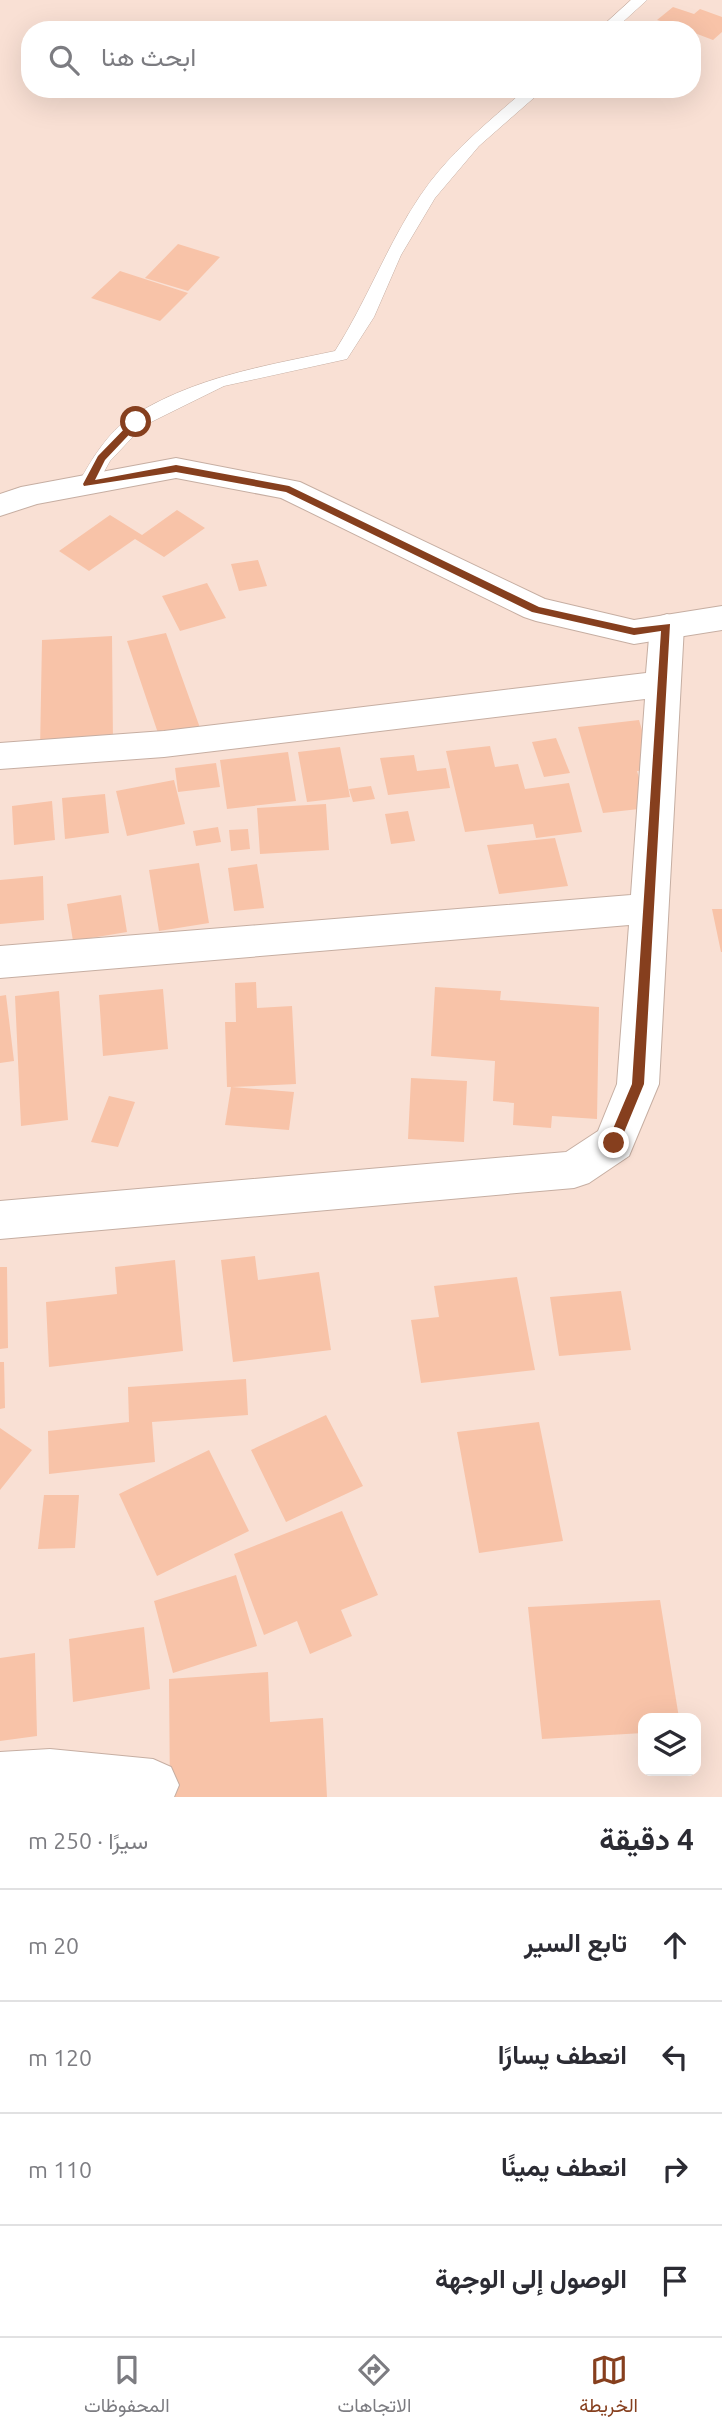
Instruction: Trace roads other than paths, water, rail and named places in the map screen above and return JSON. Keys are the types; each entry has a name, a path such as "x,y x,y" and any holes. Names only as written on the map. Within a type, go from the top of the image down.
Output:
{"street":[{"path":"0,505 33,494 176,468 289,489 536,610 634,632 722,618"},
{"path":"0,1220 574,1170 614,1143 638,1084 667,626"},
{"path":"0,756 164,744 663,684"},
{"path":"0,962 650,908"},
{"path":"0,1778 50,1775 152,1785"}],"lane":[{"path":"616,21 640,0"},
{"path":"88,484 102,458 136,422 218,382 341,355 365,317 393,255 428,196 473,143 526,98"}]}
